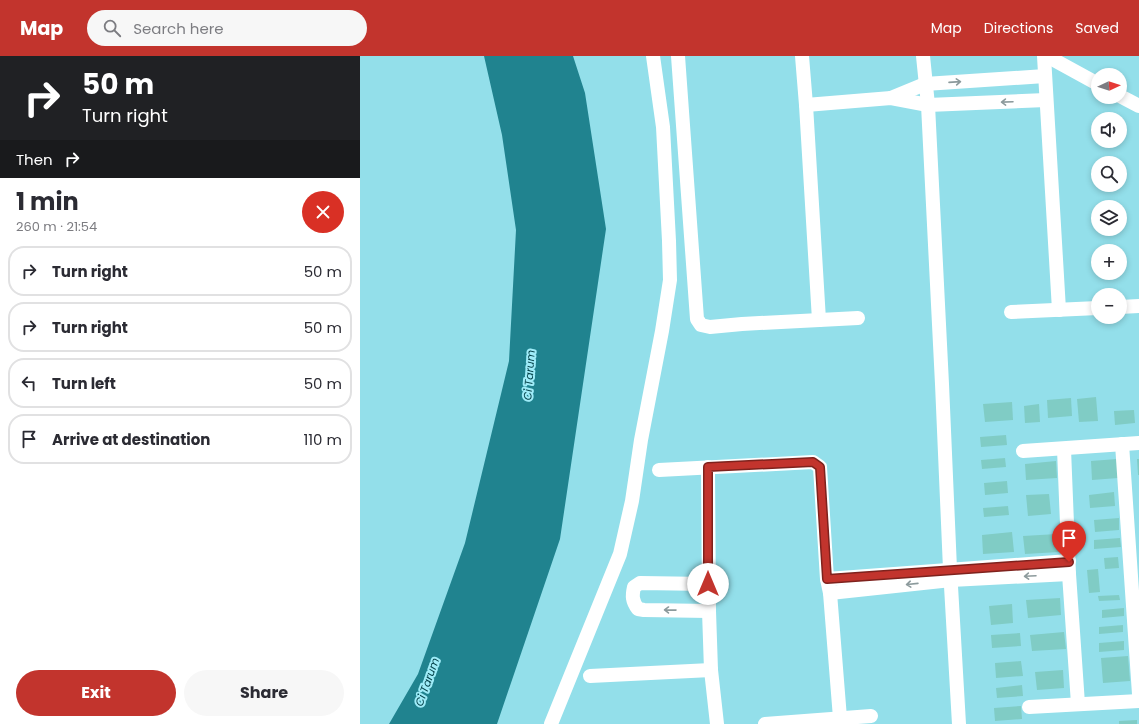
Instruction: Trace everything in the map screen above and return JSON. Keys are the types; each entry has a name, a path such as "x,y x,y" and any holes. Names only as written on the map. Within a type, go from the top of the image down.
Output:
{"street":[{"path":"551,724 620,554 632,501 640,440 662,332 670,280 663,126 653,56"},
{"path":"678,56 697,319 701,326 710,327 858,318"},
{"path":"802,56 819,320"},
{"path":"923,56 928,105 950,575 959,724"},
{"path":"1059,310 1046,100 1045,56 1091,80"},
{"path":"891,98 925,84 1045,76"},
{"path":"806,105 891,98 928,105 1046,100"},
{"path":"1127,100 1139,106"},
{"path":"1127,307 1139,306"},
{"path":"1011,312 1091,308"},
{"path":"1022,451 1139,443"},
{"path":"1122,444 1139,694"},
{"path":"1064,448 1069,568 1078,704"},
{"path":"660,470 813,462 820,467 840,718"},
{"path":"708,467 708,584 711,670 717,724"},
{"path":"829,586 950,575 1069,568"},
{"path":"708,584 640,583 634,587 632,595 634,603 638,609 709,611"},
{"path":"590,676 711,670"},
{"path":"1029,707 1139,701"},
{"path":"765,724 871,716"}],"water":[{"name":"Ci Tarum","path":"484,56 573,56 585,93 606,229 560,539 497,724 389,724 418,674 465,543 509,361 516,230 502,135"}],"building":[{"path":"1096,397 1098,421 1079,422 1077,399"},
{"path":"1071,398 1072,416 1048,418 1047,400"},
{"path":"1012,402 1013,420 985,422 983,404"},
{"path":"1039,404 1040,422 1025,423 1024,406"},
{"path":"1134,410 1135,423 1115,425 1114,411"},
{"path":"1006,435 1007,445 981,447 980,437"},
{"path":"1005,458 1006,467 982,469 981,460"},
{"path":"1117,459 1118,478 1092,480 1091,461"},
{"path":"1137,459 1139,459 1139,475 1138,475"},
{"path":"1056,461 1057,478 1026,480 1025,464"},
{"path":"1007,481 1008,493 985,495 984,483"},
{"path":"1114,492 1115,506 1090,508 1089,495"},
{"path":"1049,494 1051,514 1028,516 1026,495"},
{"path":"1008,506 1009,515 984,517 983,508"},
{"path":"1119,518 1119,530 1095,532 1094,520"},
{"path":"1012,532 1014,552 983,554 982,535"},
{"path":"1057,534 1059,552 1025,554 1023,536"},
{"path":"1120,538 1121,547 1094,549 1094,540"},
{"path":"1118,557 1119,568 1105,569 1104,558"},
{"path":"1098,569 1100,592 1089,593 1087,570"},
{"path":"1119,595 1120,600 1099,601 1098,596"},
{"path":"1060,598 1061,615 1028,618 1026,600"},
{"path":"1012,604 1013,623 991,625 989,606"},
{"path":"1124,608 1124,616 1102,618 1102,610"},
{"path":"1123,625 1123,632 1099,634 1099,627"},
{"path":"1064,632 1066,649 1032,651 1030,635"},
{"path":"1020,633 1021,646 992,648 991,635"},
{"path":"1124,641 1124,650 1099,652 1099,643"},
{"path":"1128,656 1130,681 1103,683 1101,658"},
{"path":"1021,661 1023,676 996,678 995,663"},
{"path":"1063,670 1064,688 1037,690 1035,672"},
{"path":"1022,685 1023,696 997,698 996,688"},
{"path":"1021,706 1022,719 995,721 994,708"},
{"path":"1137,720 1137,724 1119,724 1119,721"}],"route":[{"path":"708,584 708,467 813,462 820,467 827,579 950,569 1069,562"}]}
